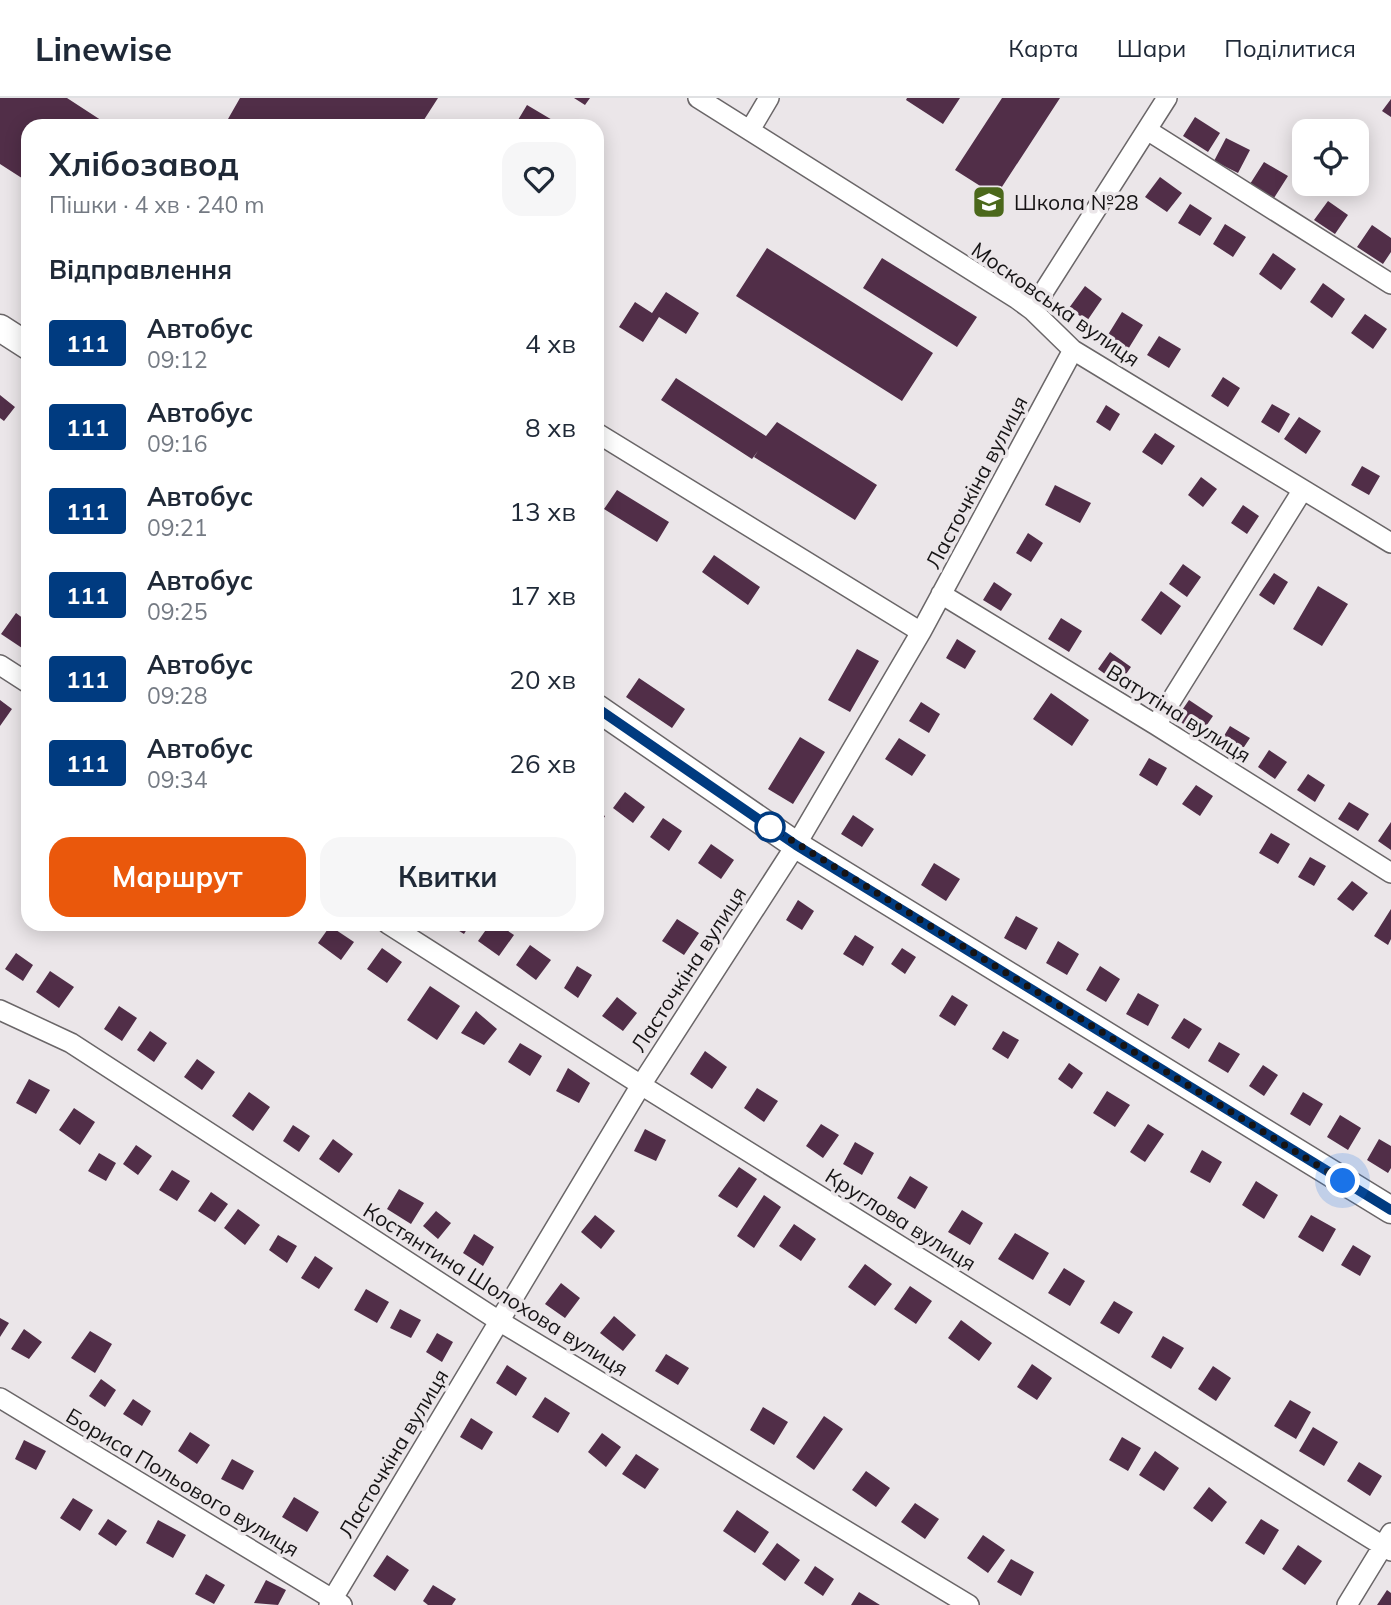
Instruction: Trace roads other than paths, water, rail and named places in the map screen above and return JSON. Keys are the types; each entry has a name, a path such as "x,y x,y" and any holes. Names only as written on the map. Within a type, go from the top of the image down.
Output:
{"street":[{"name":"Московська вулиця","path":"698,98 1032,310 1073,350 1391,543"},
{"path":"750,130 769,98"},
{"path":"1032,310 1167,98"},
{"path":"1147,130 1391,284"},
{"path":"0,328 21,342"},
{"name":"Ласточкіна вулиця","path":"335,1603 640,1085 796,845 921,632 1073,350"},
{"path":"604,437 921,632"},
{"path":"1156,725 1302,491"},
{"name":"Ватутіна вулиця","path":"941,594 1391,873"},
{"path":"0,665 21,678"},
{"path":"604,713 796,845 1391,1210"},
{"name":"Круглова вулиця","path":"399,931 640,1085 1388,1543"},
{"name":"Костянтина Шолохова вулиця","path":"0,1010 71,1043 499,1321 969,1605"},
{"name":"Бориса Польового вулиця","path":"0,1398 335,1603"},
{"path":"1347,1605 1388,1543"}],"place":[{"name":"Школа №28","path":"989,202"}]}
